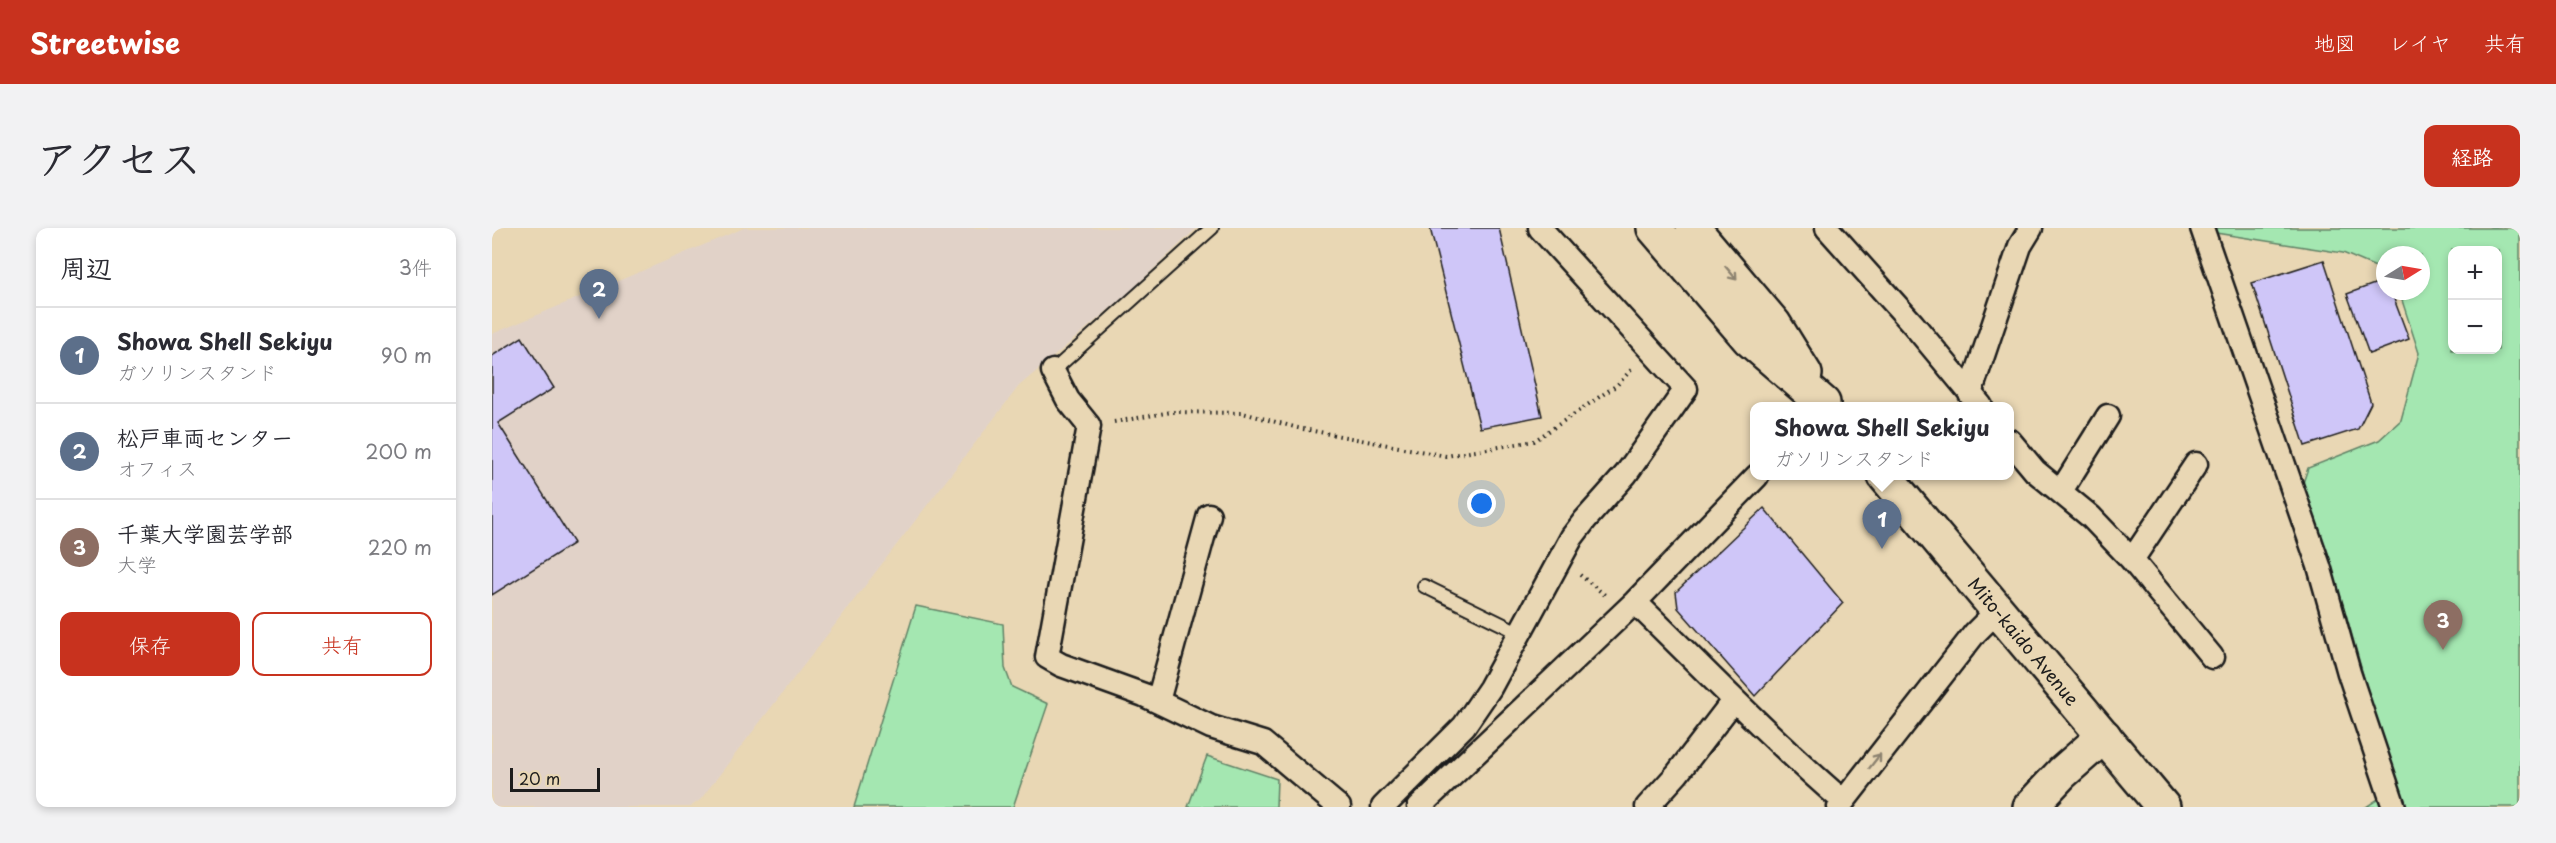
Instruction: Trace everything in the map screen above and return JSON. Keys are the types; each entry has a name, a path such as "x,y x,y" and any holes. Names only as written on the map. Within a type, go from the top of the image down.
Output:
{"main road":[{"path":"1654,228 1749,339 1820,402"},
{"path":"1693,228 1774,324 1821,402"},
{"name":"Mito-kaido Avenue","path":"1888,480 2163,807"},
{"path":"2030,807 2055,780 2104,736"}],"street":[{"path":"1383,807 1464,726 1490,688 1585,520 1626,474 1686,389 1540,228"},
{"path":"1827,228 1913,324 1976,400"},
{"path":"1976,400 2020,246 2031,228"},
{"path":"2202,228 2319,566 2349,673 2394,807"},
{"path":"1053,370 1068,400 1089,426 1047,657 1061,665 1158,701 1211,727 1263,743 1339,807"},
{"path":"2061,491 2108,416"},
{"path":"2014,446 2035,471 2091,517 2132,561 2212,657"},
{"path":"2132,561 2196,464"},
{"path":"1419,807 1635,602 1753,480"},
{"path":"1158,701 1209,515"},
{"path":"1635,602 1841,804 1975,633 1998,610"},
{"path":"1647,807 1677,774 1733,700"}],"lane":[{"path":"1053,370 1212,228"},
{"path":"1424,586 1520,633"}],"path":[{"path":"1089,426 1172,412 1243,413 1298,428 1446,456 1534,441 1617,385 1651,350"},
{"path":"1562,560 1604,595 1613,591"}],"shaded area":[{"path":"744,228 1197,228 1127,294 1019,386 700,800 690,807 492,807 492,334"}],"green space":[{"path":"2214,228 2520,228 2520,807 2366,807 2395,788 2346,614 2302,486 2308,468 2379,440 2401,420 2419,353 2402,300 2430,300 2430,246 2376,246 2376,267 2343,253 2216,233"},
{"path":"916,606 1003,624 1005,668 1012,687 1048,704 1013,807 854,807"},
{"path":"1207,756 1277,779 1276,807 1188,807"}],"building":[{"path":"1430,228 1499,228 1542,416 1480,428"},
{"path":"2324,260 2371,403 2358,429 2305,446 2252,283"},
{"path":"2376,283 2376,300 2394,300 2409,339 2369,354 2347,294"},
{"path":"522,337 554,388 498,423 574,543 492,595 492,356"},
{"path":"1764,508 1843,603 1755,696 1678,608 1676,592"}],"place":[{"name":"松戸車両センター","path":"599,319"},
{"name":"Showa Shell Sekiyu","path":"1882,549"},
{"name":"千葉大学園芸学部","path":"2443,650"}]}
